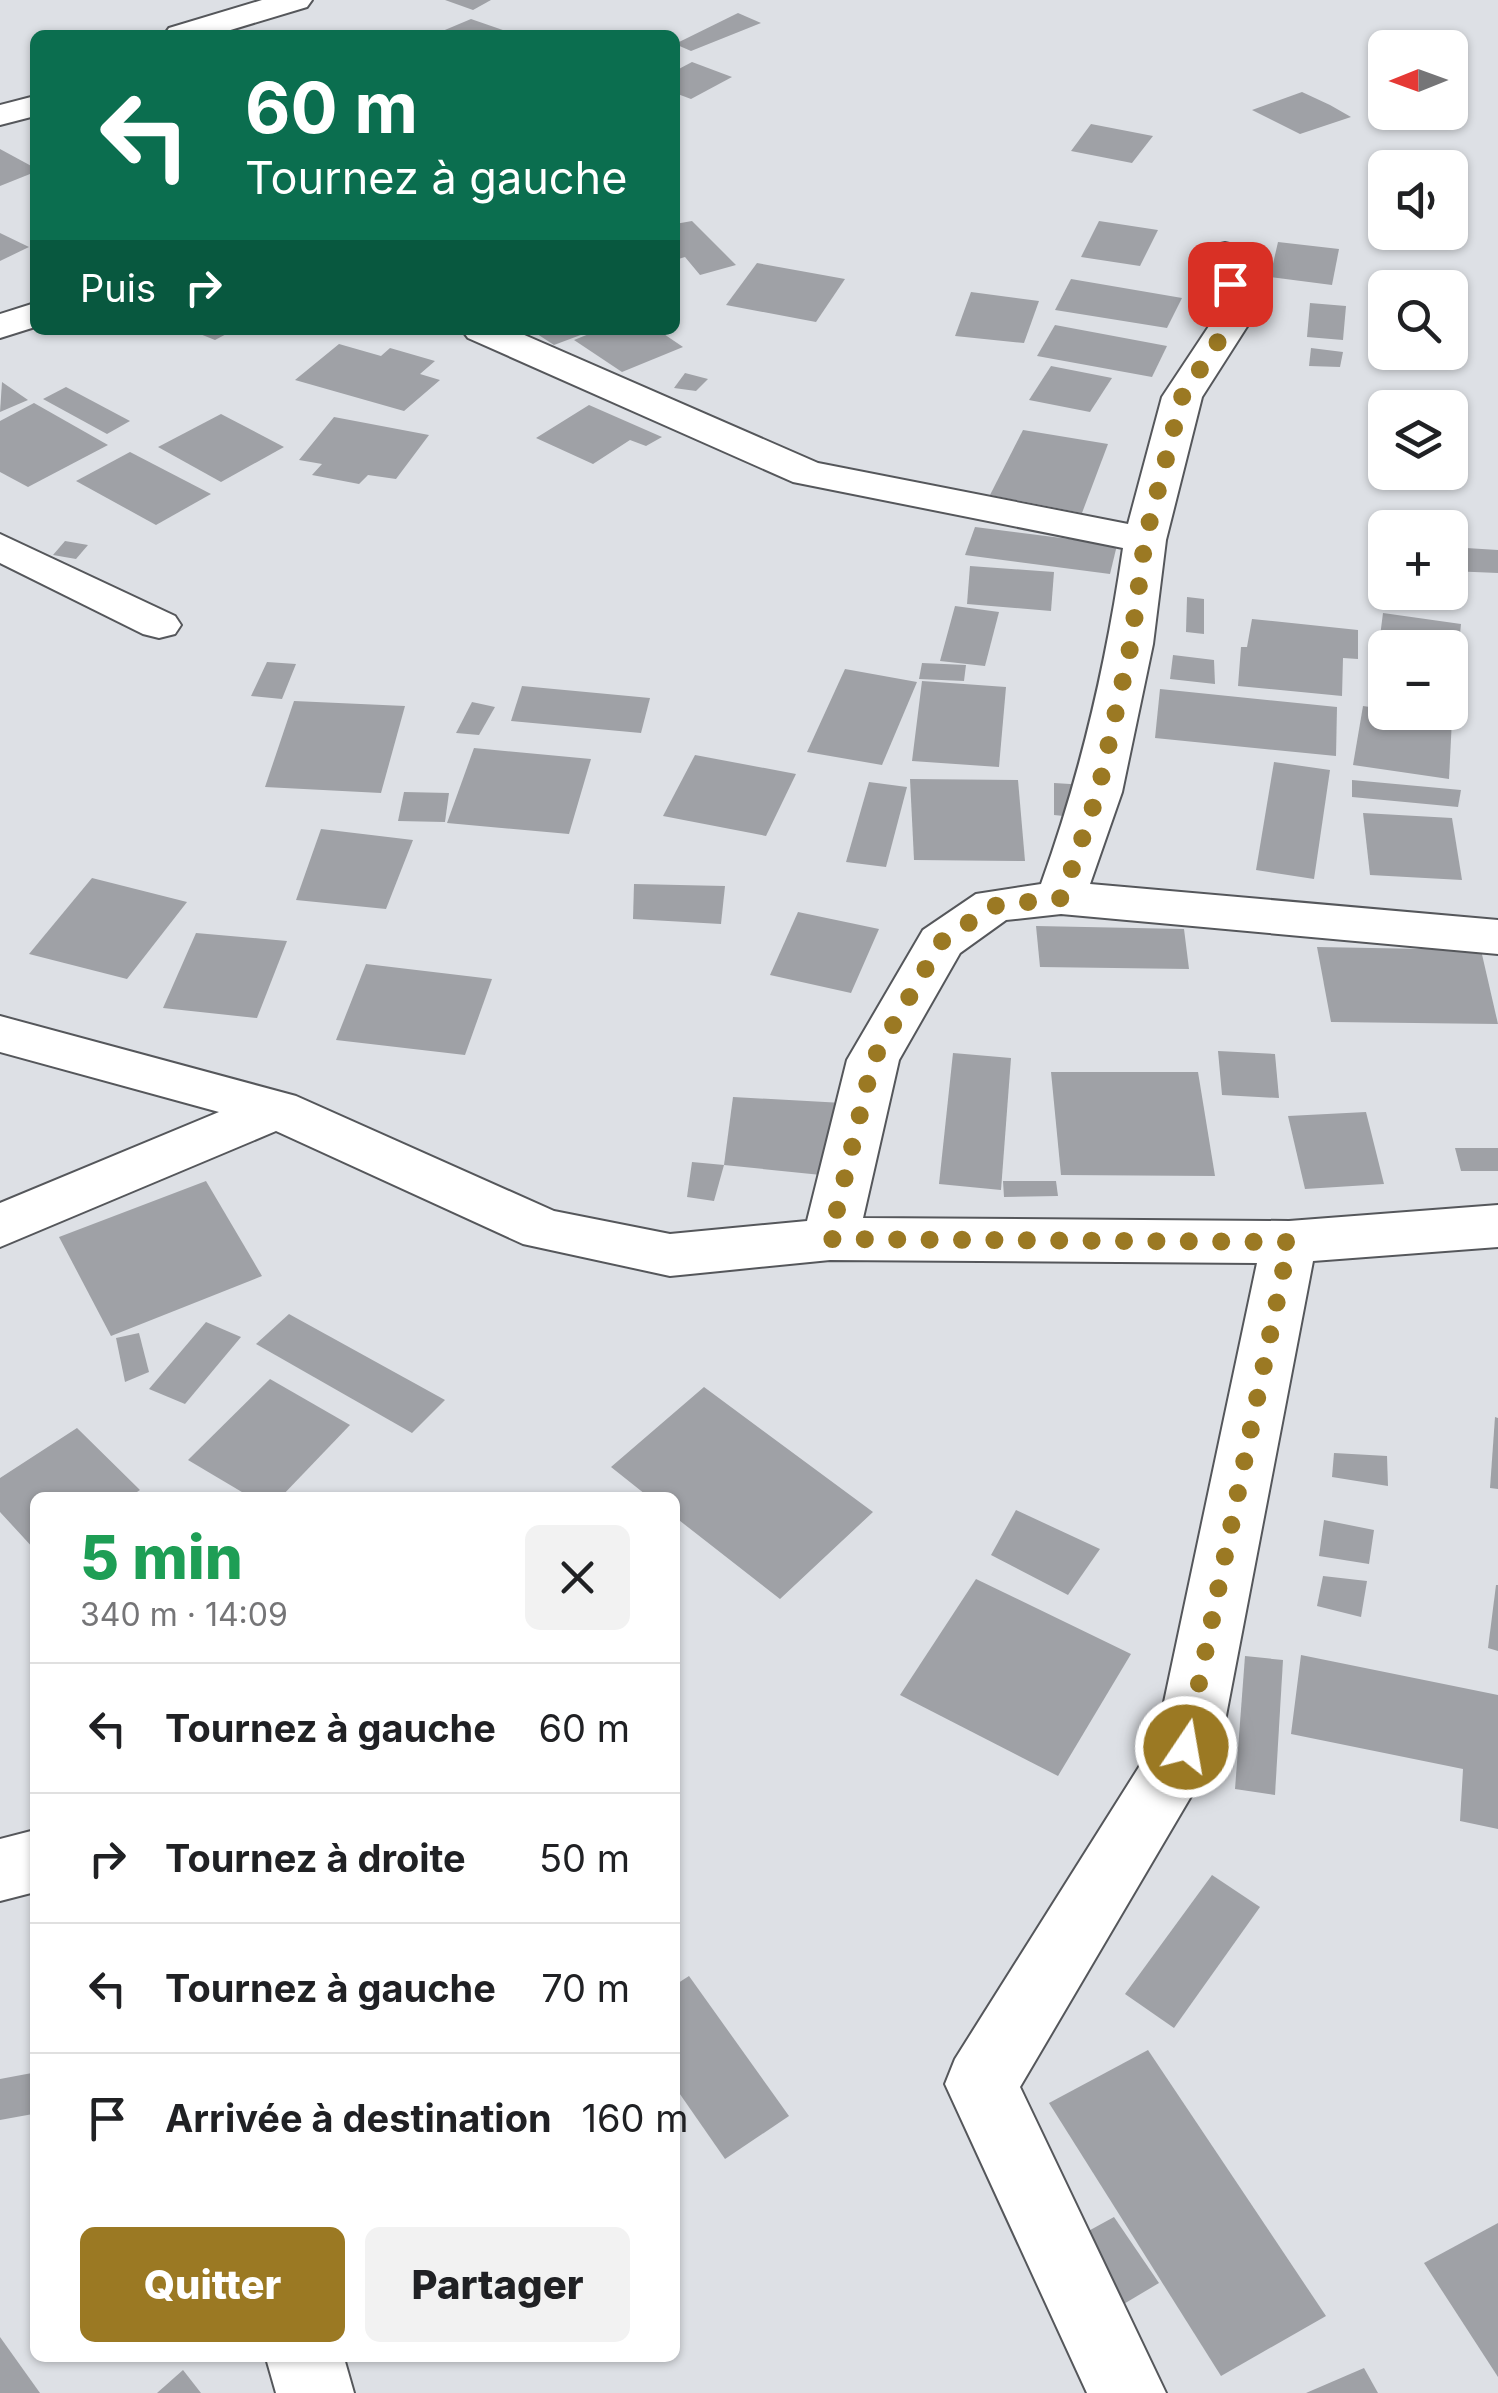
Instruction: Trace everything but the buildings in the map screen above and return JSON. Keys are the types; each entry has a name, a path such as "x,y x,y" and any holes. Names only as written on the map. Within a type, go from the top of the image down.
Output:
{"street":[{"path":"197,30 296,0"},
{"path":"0,116 30,107"},
{"path":"1062,898 1098,792 1131,644 1145,540 1182,397 1236,314 1225,254"},
{"path":"0,326 30,316"},
{"path":"492,335 807,473 1145,540"},
{"path":"0,547 159,625"},
{"path":"830,1239 873,1060 941,942 993,906 1062,898 1498,937"},
{"path":"0,1034 277,1109 543,1229 670,1255 830,1239 1289,1242 1498,1226"},
{"path":"0,1226 277,1109"},
{"path":"1127,2393 981,2084 1186,1747 1289,1242"},
{"path":"0,1870 30,1862"},
{"path":"306,2362 315,2393"}],"route":[{"path":"1186,1747 1289,1242 830,1239 873,1060 941,942 993,906 1062,898 1098,792 1131,644 1145,540 1182,397 1236,314 1230,284"}]}
